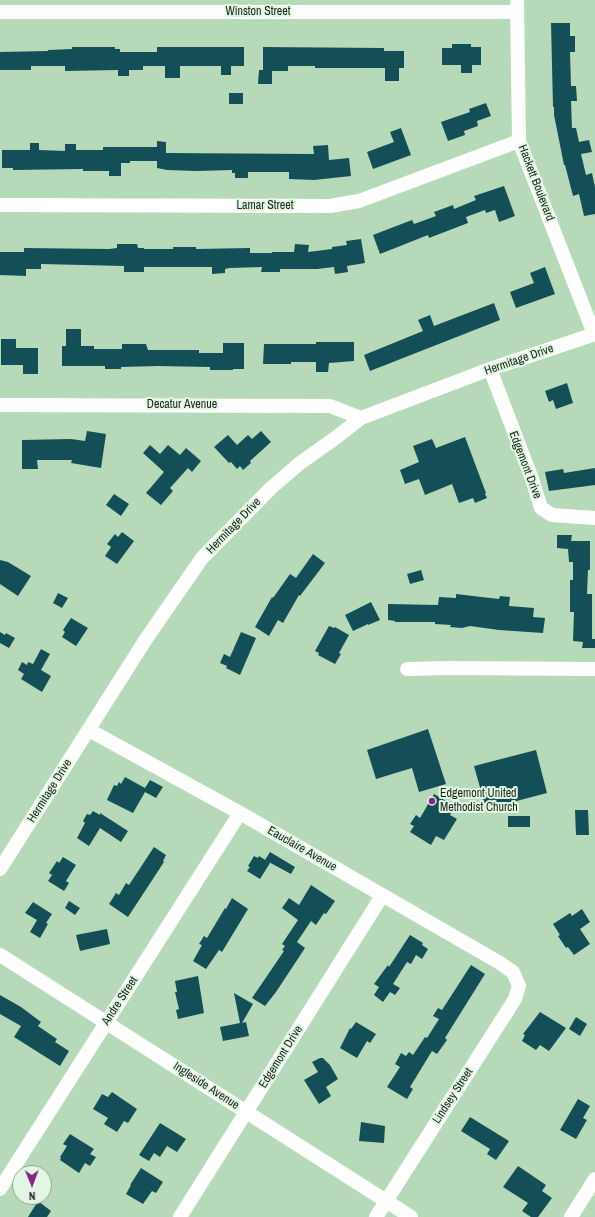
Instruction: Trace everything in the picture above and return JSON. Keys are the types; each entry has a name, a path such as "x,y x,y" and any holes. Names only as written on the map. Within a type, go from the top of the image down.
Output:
{"street":[{"name":"Winston Street","path":"0,12 517,6"},
{"name":"Hackett Boulevard","path":"517,6 519,141 595,334"},
{"name":"Lamar Street","path":"0,205 330,206 359,201 519,141"},
{"name":"Hermitage Drive","path":"0,868 146,639 202,558 271,488 300,463 361,418 490,369 595,334"},
{"name":"Edgemont Drive","path":"490,369 532,479 541,508 552,516 595,518"},
{"name":"Decatur Avenue","path":"0,405 330,406 361,418"},
{"path":"407,669 595,669"},
{"name":"Eauclaire Avenue","path":"89,730 240,813 382,896 500,962 513,972"},
{"name":"Andre Street","path":"0,1189 240,813"},
{"name":"Edgemont Drive","path":"180,1217 382,896"},
{"name":"Ingleside Avenue","path":"0,955 411,1217"},
{"name":"Lindsey Street","path":"376,1217 515,999 519,986 513,972"},
{"path":"571,1217 595,1179"}],"building":[{"path":"551,23 570,23 570,36 575,36 575,52 570,52 571,86 576,86 577,101 571,101 572,128 576,128 579,142 589,140 592,152 581,154 586,175 592,173 595,187 595,214 584,216 579,194 573,196 564,165 553,107"},
{"path":"452,44 471,44 471,47 481,47 481,65 472,65 472,73 461,73 461,65 442,65 442,48 452,48"},
{"path":"72,47 115,47 115,49 120,49 120,52 157,52 157,47 244,47 244,66 231,66 231,75 221,75 221,66 180,66 180,78 165,78 165,66 143,66 143,70 129,70 129,76 118,76 118,70 65,71 65,66 31,66 31,70 0,70 0,52 48,51 72,49"},
{"path":"263,47 384,48 384,51 404,51 404,68 399,68 399,81 385,81 385,68 315,68 315,66 288,66 288,71 272,71 272,84 258,84 259,70 263,70"},
{"path":"229,93 243,93 243,104 229,104"},
{"path":"486,103 491,116 477,121 478,126 464,131 465,135 448,141 441,122 470,112 469,109"},
{"path":"401,128 411,155 373,169 367,152 394,142 390,132"},
{"path":"157,141 166,142 166,153 314,154 313,146 328,145 329,160 349,158 351,176 314,180 289,179 289,172 248,172 248,178 235,178 235,173 232,173 232,170 167,170 157,168 157,161 130,161 130,163 121,163 121,176 109,176 109,171 83,171 83,169 13,170 13,168 2,168 2,150 30,150 30,143 39,143 39,150 65,151 65,144 76,144 76,150 103,150 103,147 157,147"},
{"path":"504,186 515,216 499,222 495,210 486,213 485,210 466,217 468,223 429,238 428,235 380,254 373,235 412,220 414,224 436,216 434,212 453,205 454,209 476,200 474,196"},
{"path":"361,239 365,263 347,266 348,272 335,274 334,267 317,269 280,269 280,272 261,272 262,267 229,268 225,269 225,273 212,274 212,267 144,267 144,272 124,272 124,266 41,264 41,269 26,269 26,276 0,275 0,252 24,252 24,248 109,249 117,248 117,244 137,244 138,248 144,249 173,249 173,247 196,247 196,249 250,248 250,253 272,253 294,252 295,244 309,245 308,252 332,249 332,247 347,245 346,241"},
{"path":"545,267 555,294 516,308 510,292 534,283 530,273"},
{"path":"494,303 500,320 370,371 364,355 423,331 418,320 430,315 434,326"},
{"path":"66,329 81,329 81,346 94,346 94,349 122,349 122,344 146,344 148,350 199,350 199,353 223,353 223,343 244,343 244,369 210,370 210,367 158,366 105,369 105,366 62,366 62,346 66,346"},
{"path":"1,339 16,339 16,348 38,348 38,374 23,374 23,365 1,365"},
{"path":"316,342 354,342 354,361 329,363 328,372 316,372 316,362 263,364 264,344 316,344"},
{"path":"567,383 573,403 556,409 553,400 549,402 545,391"},
{"path":"87,431 106,434 101,468 71,463 72,460 37,460 38,469 22,469 22,440 71,439 85,441"},
{"path":"261,431 271,442 250,461 251,463 243,470 240,466 237,469 231,462 229,463 214,447 228,435 237,445 248,435 252,439"},
{"path":"465,437 487,498 475,503 473,498 459,503 452,484 425,495 419,479 405,484 400,470 419,462 413,446 432,439 436,448"},
{"path":"150,445 160,454 168,445 180,455 186,448 201,461 192,472 188,468 170,488 173,491 161,505 146,493 164,472 143,453"},
{"path":"595,468 595,485 549,491 545,472 563,469 564,473"},
{"path":"114,494 129,504 121,516 106,505"},
{"path":"122,532 134,541 117,564 105,556 111,547 107,544 115,534 118,537"},
{"path":"557,535 572,535 571,541 590,541 590,570 588,570 587,594 592,594 592,639 595,639 595,648 582,648 583,642 573,641 574,612 570,612 570,580 573,580 573,562 569,562 568,549 557,548"},
{"path":"313,554 325,563 300,596 299,595 283,623 278,620 269,636 255,627 272,597 273,598 290,574 296,578"},
{"path":"0,560 8,562 31,576 18,596 0,584"},
{"path":"421,570 424,580 410,584 407,574"},
{"path":"58,593 68,598 62,608 53,603"},
{"path":"456,594 499,599 500,596 510,597 509,606 534,608 533,617 545,618 543,633 499,630 470,626 462,628 450,627 451,625 435,624 435,622 395,622 388,620 388,604 438,605 439,597 456,598"},
{"path":"371,602 380,620 353,631 345,615"},
{"path":"71,618 88,628 76,646 62,637 65,632 63,630"},
{"path":"329,626 335,627 349,635 335,664 318,655 319,653 315,651"},
{"path":"0,632 5,635 6,633 15,638 9,648 0,643"},
{"path":"241,632 256,638 240,675 226,668 227,666 220,663 224,654 230,657"},
{"path":"41,649 50,654 41,670 51,676 42,692 21,679 24,674 18,670 22,662 27,665 28,662 33,664"},
{"path":"428,729 446,784 419,792 412,768 376,779 367,750"},
{"path":"536,750 547,793 486,809 474,766"},
{"path":"125,777 145,788 150,780 163,787 156,798 145,792 133,813 107,800 114,785 117,786 119,782 121,784"},
{"path":"434,794 453,805 449,810 452,811 450,815 457,819 444,840 436,836 431,845 410,832 414,826 410,824 416,815 420,818"},
{"path":"575,810 588,810 589,835 576,835"},
{"path":"93,811 100,815 100,813 128,831 121,842 100,828 89,846 77,838 85,823 83,821 87,814 90,815"},
{"path":"508,816 530,816 530,827 508,827"},
{"path":"154,847 166,855 163,861 164,862 128,917 109,904 116,893 119,895 126,883 129,885"},
{"path":"270,852 295,867 291,874 265,860"},
{"path":"254,856 258,858 259,856 270,863 260,879 247,871 250,867 248,866"},
{"path":"63,857 76,865 66,881 69,883 64,891 48,881 52,875 49,873 57,861 59,863"},
{"path":"311,885 335,901 316,925 311,921 297,942 305,948 265,1006 252,998 284,951 282,950 285,946 282,944 298,920 282,908 289,898 299,905"},
{"path":"232,898 248,909 222,952 219,950 206,969 193,961 202,945 199,944 204,936 207,938"},
{"path":"69,901 80,908 75,915 65,908"},
{"path":"33,902 52,914 46,923 48,924 40,938 30,932 37,920 25,913"},
{"path":"582,909 590,922 580,929 590,944 574,955 568,947 566,948 558,936 560,935 553,924 570,913 572,916"},
{"path":"107,929 110,944 80,951 76,935"},
{"path":"410,935 423,943 422,945 428,949 422,959 416,955 411,964 407,962 393,984 400,988 395,995 390,992 383,1002 374,995 379,987 374,984 388,965 389,967"},
{"path":"471,965 485,974 445,1038 447,1040 437,1054 432,1051 410,1087 413,1089 407,1099 387,1087 400,1067 395,1064 401,1053 406,1056 409,1052 413,1055 425,1037 427,1038 439,1019 433,1016 438,1008 442,1010"},
{"path":"198,976 204,1013 178,1019 176,1010 179,1009 175,992 177,992 175,981"},
{"path":"234,993 253,1004 242,1023 246,1022 249,1036 223,1041 220,1027 240,1023"},
{"path":"0,995 21,1007 41,1022 38,1026 57,1039 55,1042 69,1051 60,1066 14,1037 21,1026 0,1014"},
{"path":"540,1012 566,1028 549,1051 540,1045 536,1050 522,1041 525,1035 523,1034"},
{"path":"576,1017 587,1024 580,1036 569,1029"},
{"path":"356,1022 376,1034 370,1043 367,1041 357,1058 340,1048 350,1028 351,1029"},
{"path":"323,1058 330,1065 338,1079 326,1087 331,1096 319,1104 304,1080 318,1072 312,1062"},
{"path":"112,1092 137,1109 128,1123 124,1121 117,1132 104,1124 108,1118 93,1109 102,1094 108,1097"},
{"path":"578,1099 590,1106 583,1118 587,1120 576,1139 560,1130"},
{"path":"470,1117 509,1141 496,1160 487,1154 490,1149 461,1131"},
{"path":"361,1122 385,1126 384,1143 359,1141"},
{"path":"160,1123 186,1139 177,1152 167,1146 160,1157 154,1153 149,1161 139,1155"},
{"path":"70,1134 94,1149 90,1154 96,1157 90,1166 85,1163 79,1173 60,1160 60,1157 67,1146 63,1144"},
{"path":"518,1166 546,1185 542,1191 552,1198 538,1217 531,1217 522,1211 528,1203 503,1187"},
{"path":"141,1168 163,1182 156,1193 152,1191 143,1204 126,1194"},
{"path":"36,1205 43,1205 51,1211 47,1217 28,1217"}],"place":[{"name":"Edgemont United Methodist Church","path":"432,801"}]}
